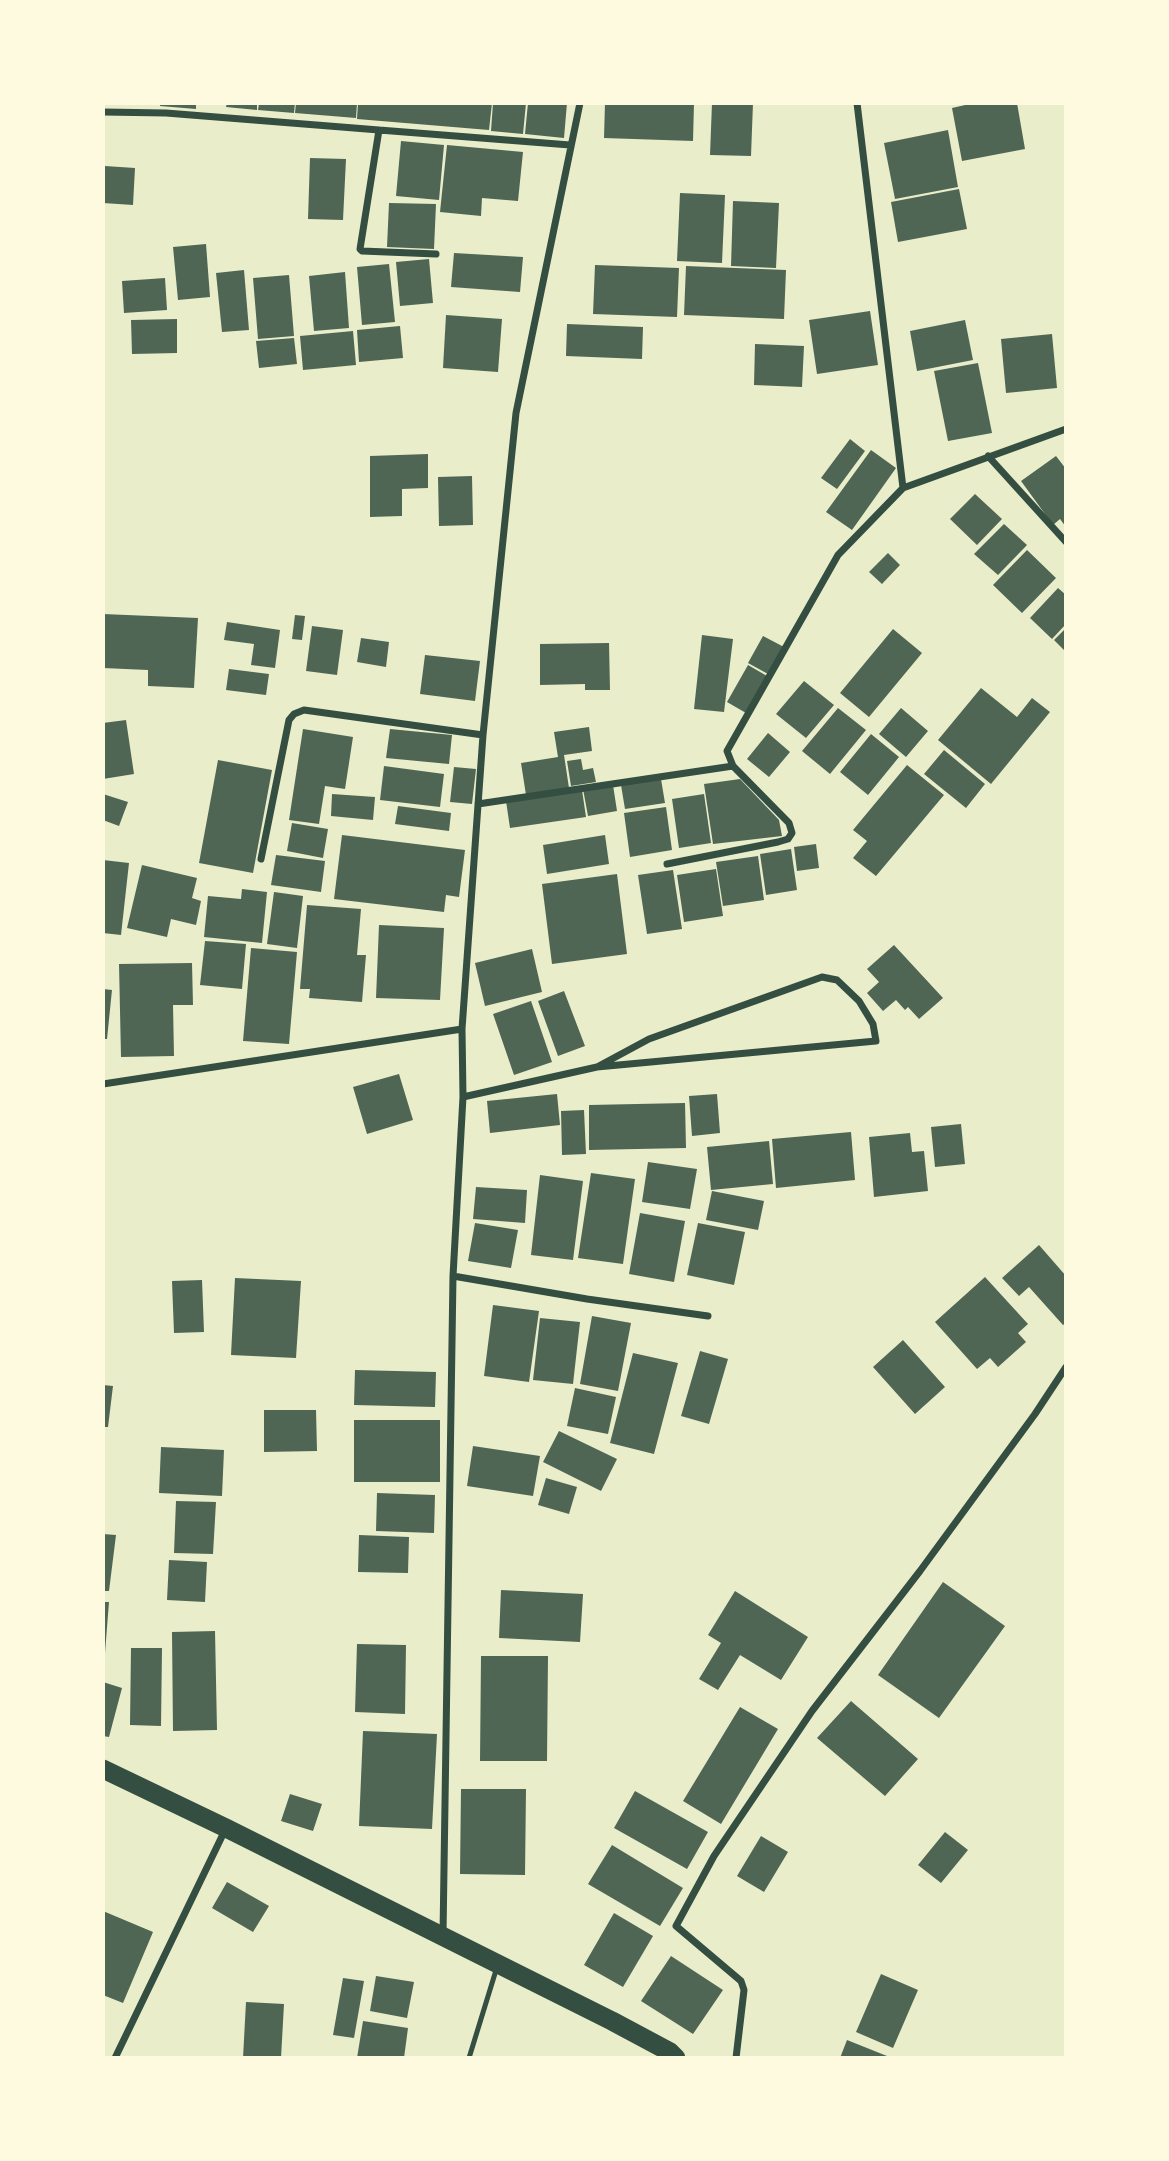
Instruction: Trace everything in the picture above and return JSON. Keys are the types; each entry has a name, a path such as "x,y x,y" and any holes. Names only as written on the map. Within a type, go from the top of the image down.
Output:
{"highway":[{"path":"103,1769 612,2021 670,2052 676,2058"}],"street":[{"path":"443,1936 453,1276 463,1097 462,1029 483,735 516,412 580,103"},
{"path":"857,103 903,488"},
{"path":"103,112 166,113 570,145"},
{"path":"379,130 360,248 362,251 436,254"},
{"path":"667,864 778,842 788,839 792,833 789,823 733,766 727,751 838,555 903,488 1066,429"},
{"path":"988,456 1066,542"},
{"path":"261,859 289,720 294,714 304,710 483,735"},
{"path":"478,804 733,766"},
{"path":"463,1097 597,1067 877,1041 873,1024 859,1002 837,979 822,977 649,1039 597,1067"},
{"path":"103,1084 462,1029"},
{"path":"453,1276 708,1316"},
{"path":"736,2058 744,1990 741,1981 676,1926 714,1856 812,1712 928,1560 1035,1414 1066,1367"},
{"path":"115,2058 226,1828"}],"lane":[{"path":"469,2058 497,1964"}],"building":[{"path":"160,103 196,103 196,109 160,106"},
{"path":"227,103 257,103 257,110 226,107"},
{"path":"259,103 295,103 294,113 258,110"},
{"path":"296,103 357,103 356,118 295,113"},
{"path":"358,103 492,103 489,130 357,119"},
{"path":"493,103 526,103 523,134 491,131"},
{"path":"528,103 567,103 564,138 525,134"},
{"path":"605,103 694,103 693,141 604,138"},
{"path":"712,103 753,103 751,156 710,155"},
{"path":"974,103 1017,103 1025,149 962,161 952,108"},
{"path":"948,130 958,187 895,199 884,143"},
{"path":"401,141 444,145 439,200 396,196"},
{"path":"447,145 523,152 518,201 482,198 481,216 440,212"},
{"path":"310,158 346,159 343,220 308,219"},
{"path":"105,166 135,168 133,205 103,203"},
{"path":"959,189 967,229 898,242 891,202"},
{"path":"680,193 725,195 722,263 677,261"},
{"path":"733,201 779,203 776,268 731,266"},
{"path":"389,203 436,204 434,249 387,247"},
{"path":"206,244 210,297 178,300 173,247"},
{"path":"454,253 523,257 520,292 451,287"},
{"path":"429,259 433,303 400,306 396,262"},
{"path":"389,264 395,322 362,325 357,267"},
{"path":"595,265 679,268 677,317 593,314"},
{"path":"686,266 786,270 784,319 684,315"},
{"path":"244,270 249,330 222,332 216,273"},
{"path":"345,272 349,328 314,331 309,276"},
{"path":"289,275 294,336 258,339 253,278"},
{"path":"165,278 167,310 124,313 122,281"},
{"path":"870,311 878,365 817,374 809,320"},
{"path":"446,315 502,319 498,372 443,368"},
{"path":"177,319 177,353 132,354 131,320"},
{"path":"965,320 973,360 917,371 910,331"},
{"path":"567,324 643,327 642,359 566,356"},
{"path":"400,326 403,358 359,362 357,330"},
{"path":"353,331 356,365 303,370 300,336"},
{"path":"1052,334 1057,388 1006,393 1001,339"},
{"path":"294,338 297,364 259,368 256,341"},
{"path":"755,344 804,346 802,387 754,385"},
{"path":"978,363 992,433 948,441 934,371"},
{"path":"850,439 865,451 837,489 821,478"},
{"path":"871,450 896,468 852,530 826,512"},
{"path":"428,454 428,488 402,489 402,516 370,517 370,456"},
{"path":"1056,456 1066,469 1066,527 1060,519 1053,525 1021,481"},
{"path":"472,476 473,525 439,526 438,477"},
{"path":"975,494 1002,519 977,545 950,519"},
{"path":"1004,524 1027,545 998,575 974,554"},
{"path":"1027,550 1056,578 1022,613 993,585"},
{"path":"888,553 900,565 882,584 869,572"},
{"path":"1058,588 1066,595 1066,624 1052,639 1030,618"},
{"path":"103,614 198,618 194,688 148,686 148,670 103,668"},
{"path":"295,615 305,616 302,640 292,639"},
{"path":"227,622 280,630 275,668 251,665 254,644 224,640"},
{"path":"312,626 343,630 337,675 306,671"},
{"path":"1066,628 1066,652 1054,640"},
{"path":"893,629 922,653 869,717 840,693"},
{"path":"702,635 733,639 724,712 694,709"},
{"path":"763,636 784,647 768,674 748,663"},
{"path":"361,638 389,642 386,667 357,662"},
{"path":"609,643 610,690 585,690 585,684 540,685 540,644"},
{"path":"425,655 480,661 475,701 420,694"},
{"path":"748,665 767,676 746,713 727,702"},
{"path":"229,669 269,674 266,695 226,690"},
{"path":"804,681 834,705 806,738 776,714"},
{"path":"981,688 1017,717 1032,698 1050,712 991,784 938,740"},
{"path":"838,708 866,730 830,774 802,751"},
{"path":"901,708 928,731 906,757 879,734"},
{"path":"126,720 134,774 103,779 103,723"},
{"path":"589,727 592,751 564,755 569,788 526,795 521,763 558,757 554,732"},
{"path":"303,729 353,737 345,789 325,786 319,824 289,820"},
{"path":"390,729 452,735 449,764 386,758"},
{"path":"768,733 790,752 769,777 747,759"},
{"path":"871,734 899,757 868,795 840,772"},
{"path":"944,750 985,784 966,808 924,774"},
{"path":"581,759 583,770 593,768 596,782 571,786 567,761"},
{"path":"218,760 272,770 253,873 199,863"},
{"path":"907,765 944,795 876,876 853,858 867,841 853,830"},
{"path":"384,766 444,774 440,807 380,800"},
{"path":"454,767 476,769 472,804 450,802"},
{"path":"661,779 665,803 625,809 621,785"},
{"path":"740,779 779,820 782,836 713,844 704,784"},
{"path":"613,785 617,811 588,816 583,789"},
{"path":"582,790 586,817 510,828 506,801"},
{"path":"103,794 128,802 119,826 103,820"},
{"path":"332,794 375,797 373,820 331,816"},
{"path":"704,794 711,843 679,848 672,799"},
{"path":"398,806 451,813 449,831 395,824"},
{"path":"666,807 672,850 630,857 624,813"},
{"path":"292,823 328,829 323,858 287,851"},
{"path":"342,835 465,850 459,897 446,895 444,912 334,899"},
{"path":"605,835 609,864 547,874 543,845"},
{"path":"816,844 819,868 797,871 794,847"},
{"path":"791,849 797,890 766,895 760,854"},
{"path":"276,855 325,861 321,892 271,885"},
{"path":"758,856 764,900 723,906 716,862"},
{"path":"103,860 129,863 121,935 103,933"},
{"path":"142,865 197,878 192,898 201,901 196,925 171,919 167,937 127,928"},
{"path":"716,869 723,916 684,922 677,875"},
{"path":"673,870 682,929 647,934 638,875"},
{"path":"617,874 627,954 552,964 542,884"},
{"path":"242,889 267,892 262,943 204,937 208,896 241,899"},
{"path":"274,892 303,896 297,948 267,944"},
{"path":"307,905 361,909 357,955 366,955 362,1002 309,998 310,989 300,989"},
{"path":"379,925 444,928 440,1000 376,998"},
{"path":"205,941 246,944 242,989 200,985"},
{"path":"894,945 943,998 919,1019 908,1007 905,1010 896,1000 883,1011 867,993 879,982 867,969"},
{"path":"251,948 297,952 289,1044 243,1041"},
{"path":"532,949 542,992 485,1006 475,963"},
{"path":"192,963 193,1005 173,1005 174,1056 121,1057 119,964"},
{"path":"103,989 112,990 107,1039 103,1039"},
{"path":"564,991 585,1046 558,1056 538,1001"},
{"path":"531,1001 552,1062 514,1075 493,1014"},
{"path":"399,1074 413,1120 367,1134 353,1087"},
{"path":"557,1094 560,1125 490,1133 487,1101"},
{"path":"717,1094 720,1133 692,1136 689,1096"},
{"path":"685,1103 686,1148 589,1150 589,1105"},
{"path":"584,1110 586,1154 562,1155 561,1111"},
{"path":"961,1124 965,1164 935,1167 931,1127"},
{"path":"851,1132 855,1180 776,1188 772,1139"},
{"path":"910,1133 912,1152 924,1151 928,1191 874,1197 869,1137"},
{"path":"769,1141 773,1184 711,1190 707,1147"},
{"path":"648,1162 697,1169 690,1209 642,1202"},
{"path":"591,1173 635,1179 623,1264 578,1258"},
{"path":"540,1175 583,1181 573,1260 531,1255"},
{"path":"476,1187 527,1190 525,1223 473,1219"},
{"path":"712,1191 764,1201 758,1230 706,1220"},
{"path":"640,1213 685,1221 674,1282 629,1274"},
{"path":"475,1223 518,1230 511,1268 468,1261"},
{"path":"698,1223 745,1232 734,1285 687,1275"},
{"path":"1039,1245 1066,1276 1066,1323 1063,1325 1029,1287 1019,1296 1002,1278"},
{"path":"985,1277 1028,1324 1018,1333 1026,1342 998,1367 990,1358 977,1369 935,1322"},
{"path":"235,1278 301,1281 296,1358 231,1355"},
{"path":"202,1280 204,1332 174,1333 172,1281"},
{"path":"493,1305 539,1311 529,1382 484,1376"},
{"path":"592,1316 631,1323 618,1391 580,1384"},
{"path":"540,1318 580,1322 573,1384 533,1380"},
{"path":"903,1340 945,1387 915,1414 873,1367"},
{"path":"700,1351 728,1359 709,1424 681,1416"},
{"path":"633,1353 678,1363 654,1454 610,1443"},
{"path":"355,1370 436,1372 435,1407 354,1405"},
{"path":"103,1385 113,1386 108,1427 103,1427"},
{"path":"575,1388 616,1397 608,1434 567,1426"},
{"path":"264,1410 316,1410 317,1451 264,1452"},
{"path":"354,1420 440,1420 440,1482 354,1482"},
{"path":"559,1431 617,1459 601,1491 543,1462"},
{"path":"473,1446 540,1456 533,1496 467,1486"},
{"path":"161,1447 224,1450 222,1496 159,1493"},
{"path":"546,1478 577,1487 569,1514 538,1505"},
{"path":"377,1493 435,1495 434,1533 376,1531"},
{"path":"176,1501 216,1502 213,1554 174,1553"},
{"path":"103,1534 116,1535 109,1591 103,1591"},
{"path":"359,1535 409,1537 408,1573 358,1572"},
{"path":"169,1560 207,1562 205,1602 167,1600"},
{"path":"943,1582 1005,1626 939,1718 878,1675"},
{"path":"501,1590 583,1594 580,1642 499,1638"},
{"path":"735,1591 808,1637 781,1680 740,1655 718,1690 699,1679 721,1643 708,1635"},
{"path":"103,1602 109,1602 105,1653 103,1653"},
{"path":"215,1631 217,1730 173,1731 172,1632"},
{"path":"357,1644 406,1645 405,1714 355,1712"},
{"path":"131,1648 162,1648 161,1726 130,1725"},
{"path":"481,1656 548,1656 547,1761 480,1761"},
{"path":"103,1682 122,1688 109,1737 103,1736"},
{"path":"851,1701 918,1759 885,1796 817,1738"},
{"path":"740,1707 778,1729 721,1824 683,1801"},
{"path":"363,1731 437,1734 432,1829 359,1826"},
{"path":"461,1789 526,1789 525,1875 460,1874"},
{"path":"635,1791 708,1832 687,1869 614,1828"},
{"path":"290,1794 322,1804 313,1831 281,1821"},
{"path":"945,1832 968,1850 941,1883 918,1865"},
{"path":"761,1836 788,1852 764,1892 737,1876"},
{"path":"612,1845 683,1888 660,1926 588,1884"},
{"path":"227,1882 269,1906 253,1932 212,1908"},
{"path":"103,1911 153,1932 123,2003 103,1995"},
{"path":"614,1913 653,1936 623,1987 584,1965"},
{"path":"671,1956 723,1990 693,2034 641,2001"},
{"path":"881,1974 918,1990 893,2048 856,2032"},
{"path":"376,1976 414,1982 407,2018 370,2011"},
{"path":"343,1978 364,1981 354,2038 333,2035"},
{"path":"246,2002 284,2004 281,2058 243,2058"},
{"path":"363,2021 408,2028 404,2058 357,2058"},
{"path":"847,2040 892,2058 840,2058"}]}
